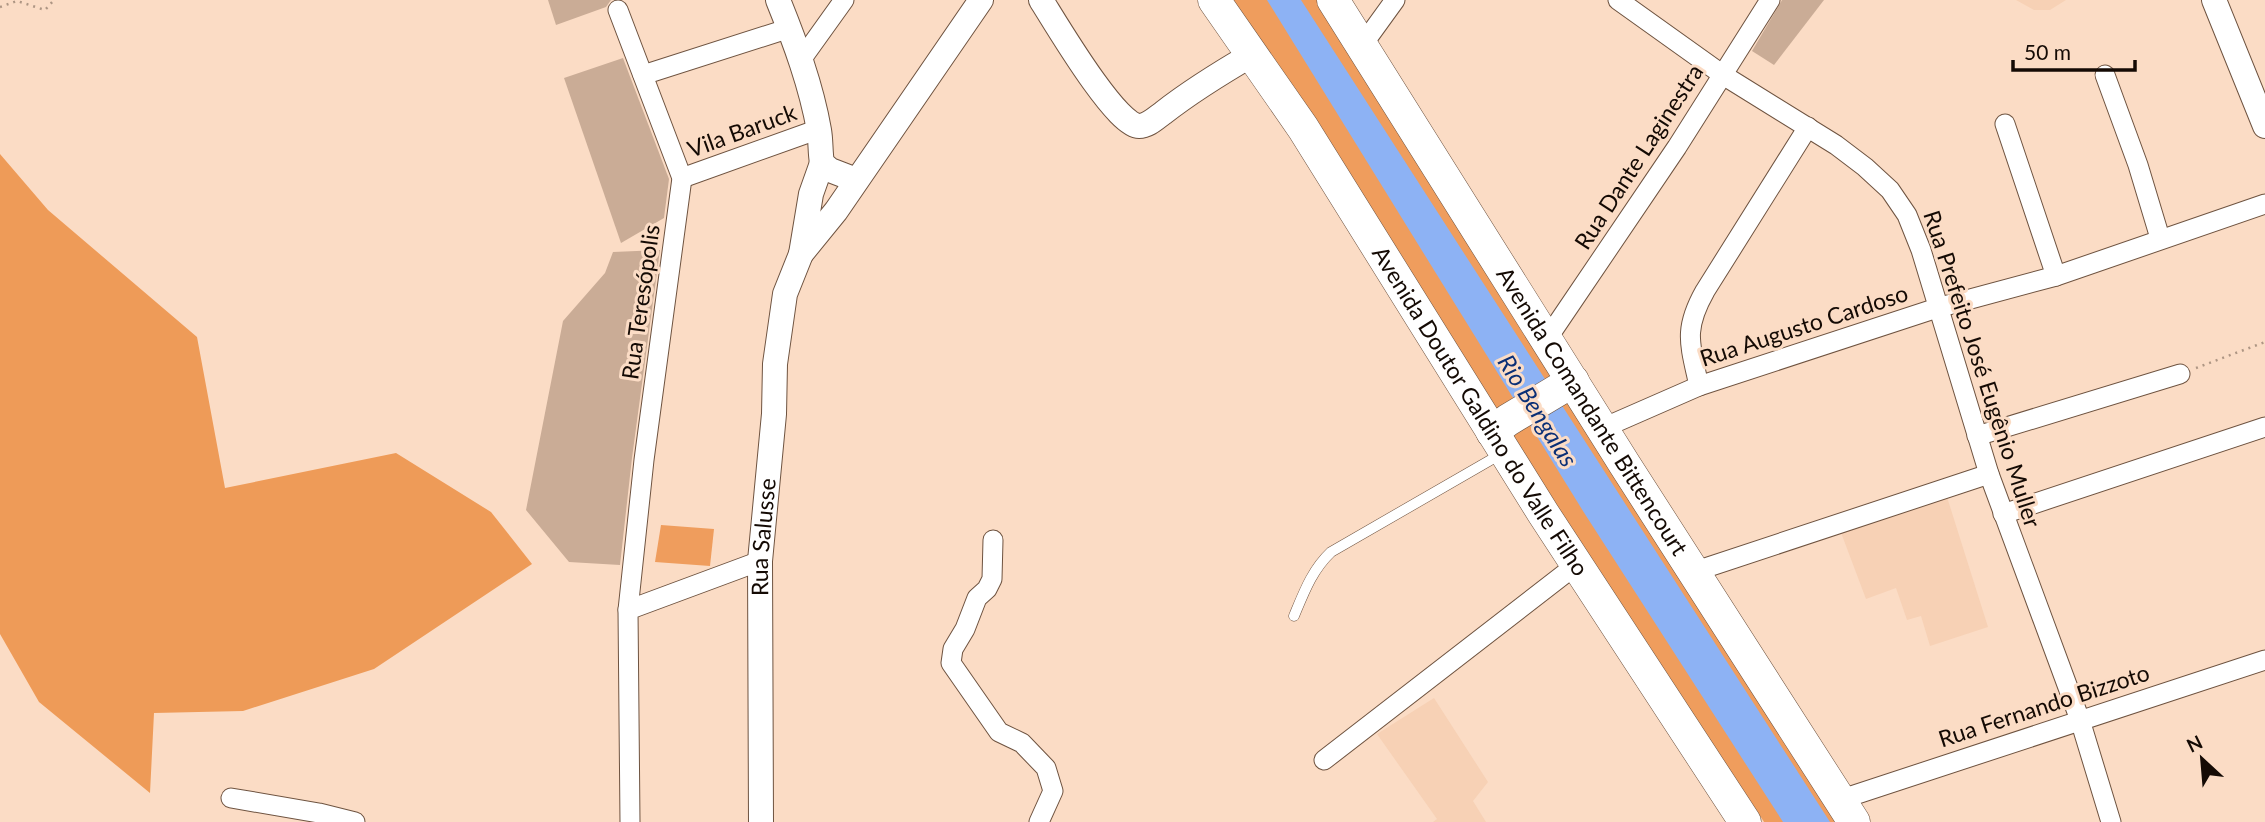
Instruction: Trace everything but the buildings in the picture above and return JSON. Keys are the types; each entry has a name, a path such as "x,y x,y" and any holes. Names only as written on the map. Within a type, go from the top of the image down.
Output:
{"main road":[{"name":"Avenida Doutor Galdino do Valle Filho","path":"1214,0 1303,128 1501,434 1576,565 1745,822"},
{"name":"Avenida Comandante Bittencourt","path":"1332,0 1547,339 1567,385 1603,428 1847,811"},
{"path":"1501,434 1567,385"}],"street":[{"path":"778,0 801,60 819,129 822,163 811,194 801,254"},
{"path":"801,60 844,0"},
{"path":"801,254 836,211 981,0"},
{"path":"1041,0 1114,108 1130,123 1139,126 1150,123 1191,93 1253,54"},
{"path":"1362,47 1395,0"},
{"name":"Rua Prefeito José Eugênio Muller","path":"1618,0 1723,75 1808,127 1865,167 1889,190 1907,215 1921,250 1989,474 2080,720 2111,822"},
{"name":"Rua Dante Laginestra","path":"1547,339 1770,0"},
{"path":"2214,0 2265,126"},
{"name":"Rua Teresópolis","path":"618,10 682,178 644,460 628,610 630,822"},
{"path":"643,75 790,29"},
{"path":"2105,75 2138,165 2160,238"},
{"path":"2005,124 2056,276"},
{"path":"1699,386 1691,349 1692,317 1705,291 1808,127"},
{"name":"Vila Baruck","path":"682,178 819,129"},
{"path":"822,163 830,170 856,180"},
{"name":"Rua Augusto Cardoso","path":"1603,428 1699,386 1937,308 2056,276 2265,204"},
{"name":"Rua Salusse","path":"761,822 760,561 779,332 785,294 801,254"},
{"path":"1977,436 2180,374"},
{"path":"2003,514 2265,427"},
{"path":"1693,572 1989,474"},
{"path":"993,540 992,579 978,598 953,649 951,663 999,732 1022,743 1046,768 1053,791 1039,822"},
{"path":"628,610 760,561"},
{"path":"1324,760 1576,565"},
{"name":"Rua Fernando Bizzoto","path":"1847,811 2080,720 2265,660"},
{"path":"231,798 307,810 355,822"}],"lane":[{"path":"1294,616 1308,581 1321,561 1331,552 1501,434"}],"path":[{"path":"0,6 17,1 45,10 54,0"},
{"path":"2180,374 2265,342"}],"shaded area":[{"path":"1232,0 1321,0 1843,822 1764,822 1492,406"},
{"path":"2016,0 2066,0 2050,10 2034,10"},
{"path":"0,154 48,210 197,337 225,488 396,453 491,512 532,564 374,669 243,711 154,713 150,793 39,702 0,634"},
{"path":"1947,497 1988,627 1930,646 1921,616 1907,620 1896,588 1866,599 1840,530"},
{"path":"661,525 714,529 710,566 655,562"},
{"path":"1434,698 1488,782 1473,801 1486,822 1433,822 1437,819 1377,734"}],"water":[{"name":"Rio Bengalas","path":"1267,0 1301,0 1830,822 1783,822 1583,511"}]}
